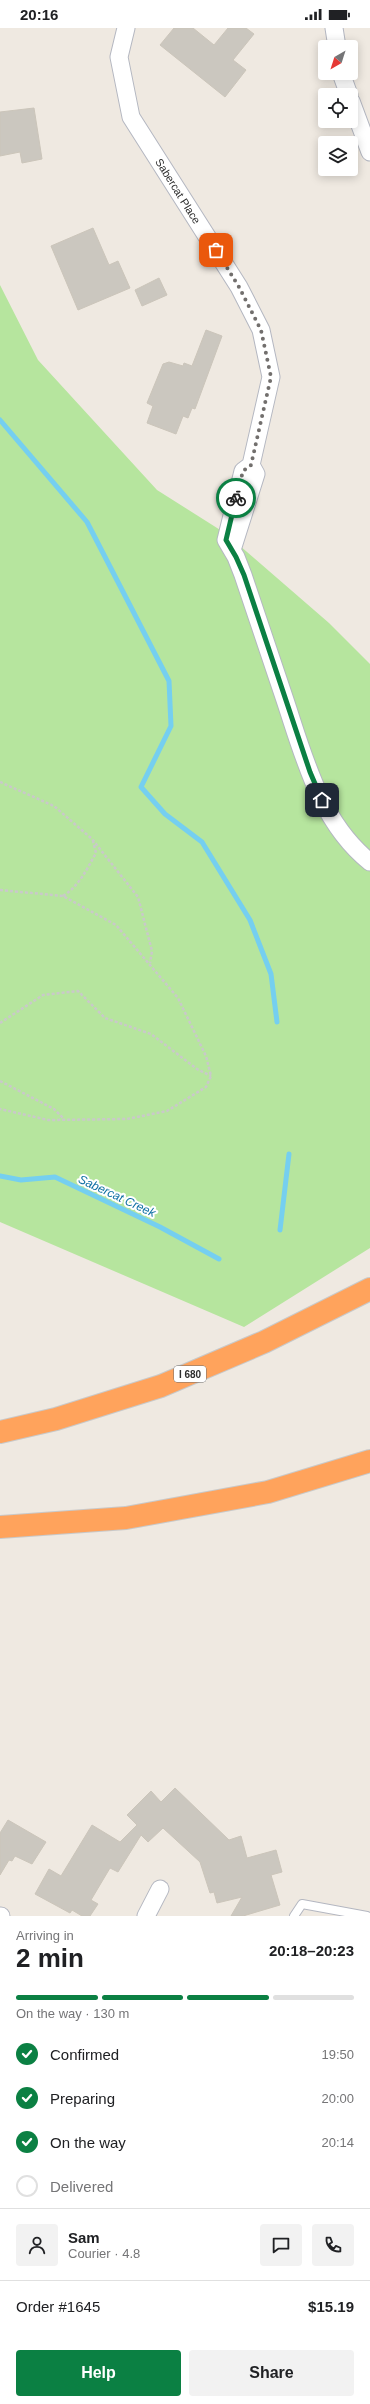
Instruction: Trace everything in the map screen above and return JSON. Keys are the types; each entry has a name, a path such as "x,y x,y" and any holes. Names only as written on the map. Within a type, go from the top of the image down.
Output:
{"highway":[{"name":"I 680","path":"0,1432 56,1419 161,1386 264,1342 370,1289"},
{"path":"0,1527 126,1518 268,1492 370,1461"}],"street":[{"name":"Sabercat Place","path":"126,28 119,57 131,117 239,287 261,330 271,377 251,465 256,474 229,545 244,575 310,772 329,814 356,850 370,862"},
{"path":"334,28 336,40"},
{"path":"358,120 370,152"},
{"path":"146,1916 160,1889"}],"lane":[{"path":"294,1916 302,1904 367,1916"}],"path":[{"path":"0,782 54,806 92,839 138,897 152,951 150,963"},
{"path":"63,896 72,890 83,876 96,853 92,839"},
{"path":"0,890 63,896 116,925 150,963 178,998 206,1056 211,1076 206,1087 166,1111 127,1120 30,1117 0,1109"},
{"path":"0,1023 43,995 78,991 105,1018 151,1034 197,1070 211,1076"},
{"path":"0,1080 54,1109 64,1119"}],"green space":[{"path":"0,285 38,360 157,490 225,533 329,623 370,664 370,1248 244,1327 0,1222"}],"building":[{"path":"174,28 193,28 214,45 228,28 246,28 254,34 233,60 246,70 225,97 160,45"},
{"path":"34,108 42,159 22,163 20,152 0,156 0,112"},
{"path":"93,228 109,265 118,261 130,288 78,310 51,246"},
{"path":"159,278 167,295 142,306 135,290"},
{"path":"206,330 222,336 195,409 192,408 188,418 183,416 176,434 147,423 153,406 147,403 163,364 169,362 183,366 184,363 192,366"},
{"path":"175,1788 229,1840 241,1836 247,1858 276,1850 282,1872 271,1875 280,1905 243,1916 231,1916 242,1897 217,1903 214,1892 210,1893 200,1862 163,1828 148,1842 141,1835 118,1872 110,1868 91,1900 98,1904 90,1916 82,1916 72,1910 70,1913 35,1894 49,1869 61,1876 92,1825 120,1842 137,1825 127,1815 151,1791 161,1802"},
{"path":"8,1820 46,1842 32,1864 15,1856 12,1861 9,1860 0,1875 0,1833"}],"waterway":[{"path":"0,420 87,522 169,681 171,726 141,787 165,814 202,842 250,920 271,974 277,1022"},
{"path":"280,1230 289,1154"},
{"name":"Sabercat Creek","path":"0,1176 21,1180 55,1177 160,1227 219,1259"}],"way so far":[{"path":"216,250 239,287 261,330 271,377 251,465 243,471 236,498"}],"route":[{"path":"236,498 226,540 244,575 310,772 322,800"}]}
